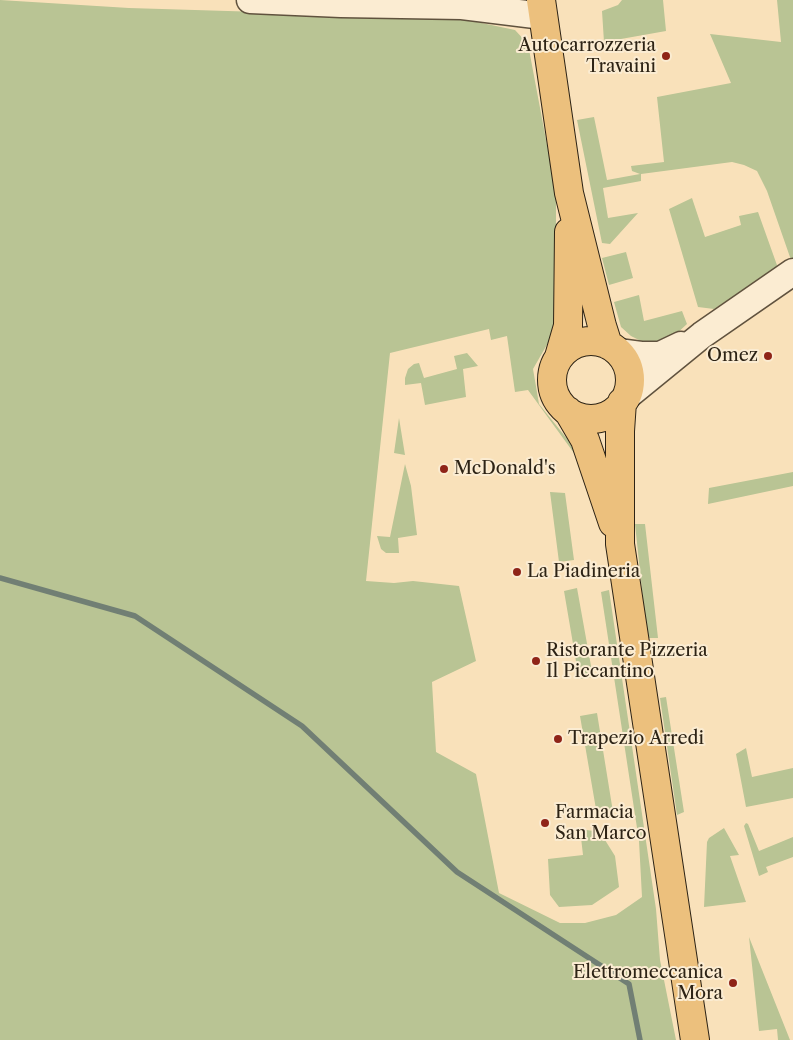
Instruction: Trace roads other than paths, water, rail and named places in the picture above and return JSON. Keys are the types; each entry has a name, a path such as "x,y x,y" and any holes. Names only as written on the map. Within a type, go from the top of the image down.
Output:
{"main road":[{"path":"542,8 569,193 602,326 613,349 625,362 629,374 629,386 624,400 620,431 620,544 695,1040"},
{"path":"569,193 568,326 560,357 554,368 552,386 556,398 568,411 585,440 620,544"},
{"path":"560,357 573,345 585,341 597,341 613,349"},
{"path":"568,411 579,417 597,418 609,414 624,400"}],"street":[{"path":"250,0 341,4 466,3 542,8"},
{"path":"624,400 702,335 793,272"},
{"path":"613,349 641,356 660,355 702,335"}],"waterway":[{"path":"0,578 135,616 302,726 457,872 629,984 640,1040"}],"place":[{"name":"Autocarrozzeria Travaini","path":"666,56"},
{"name":"Omez","path":"768,356"},
{"name":"McDonald's","path":"444,469"},
{"name":"La Piadineria","path":"517,572"},
{"name":"Ristorante Pizzeria Il Piccantino","path":"536,661"},
{"name":"Trapezio Arredi","path":"558,739"},
{"name":"Farmacia San Marco","path":"545,823"},
{"name":"Elettromeccanica Mora","path":"733,983"}]}
